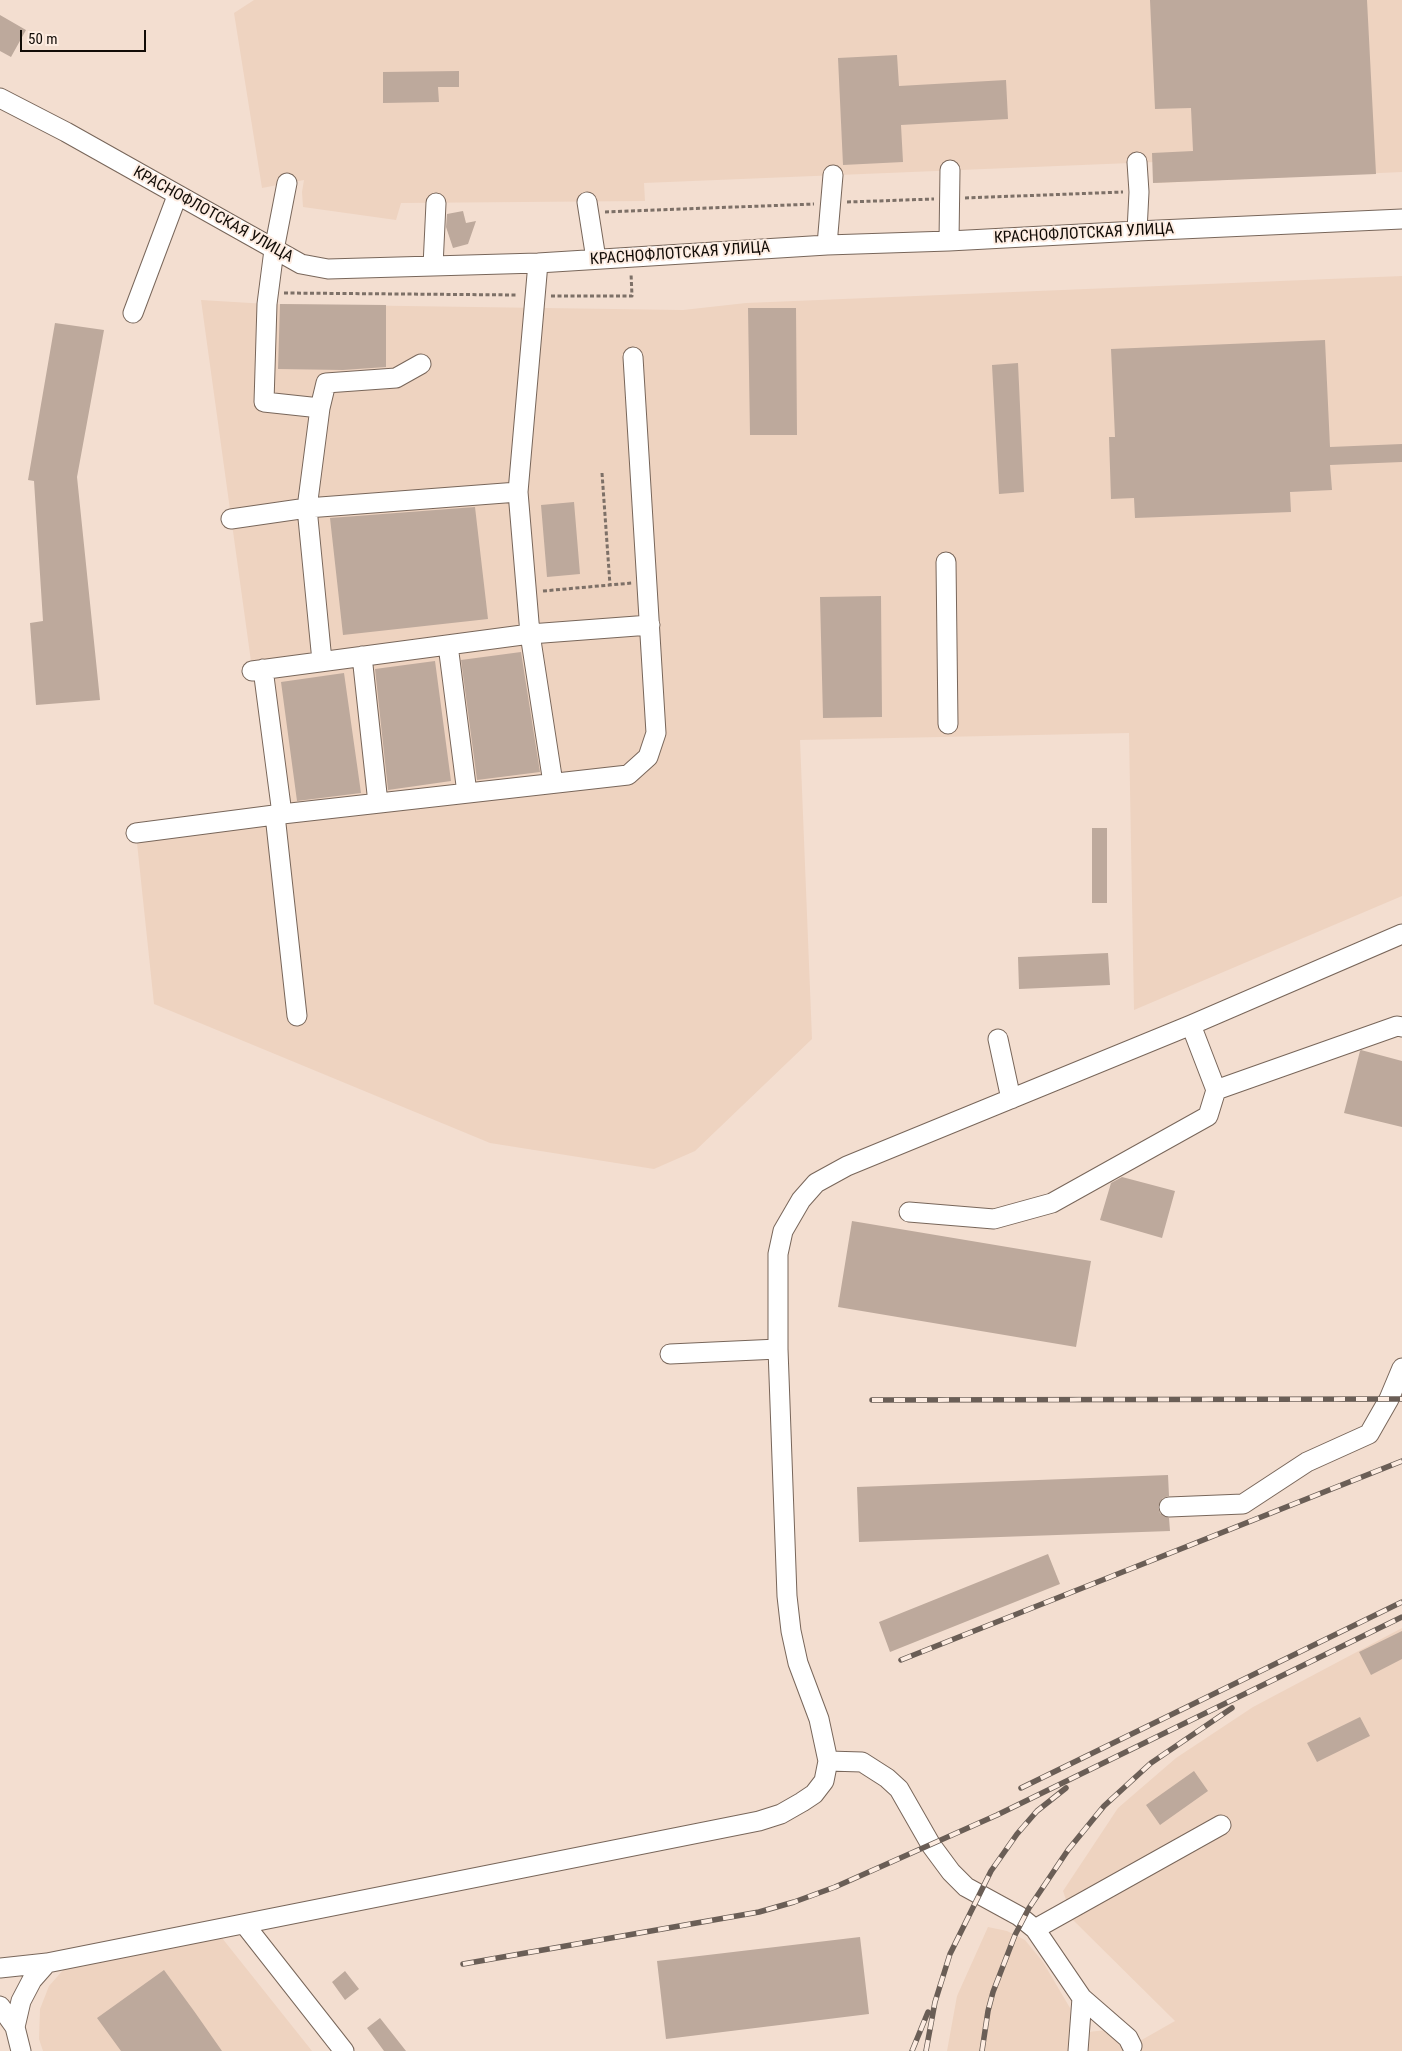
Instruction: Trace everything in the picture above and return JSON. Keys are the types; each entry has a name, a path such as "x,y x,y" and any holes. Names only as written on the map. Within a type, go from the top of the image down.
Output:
{"street":[{"name":"КРАСНОФЛОТСКАЯ УЛИЦА","path":"0,98 66,132 274,250 301,264 328,269 538,262 827,245 949,242 1137,231 1402,220"},
{"path":"1137,162 1139,192 1137,231"},
{"path":"949,242 950,170"},
{"path":"827,245 832,203 832,175"},
{"path":"287,183 268,293 264,402 320,408"},
{"path":"133,313 177,196"},
{"path":"433,266 436,203"},
{"path":"592,207 596,259"},
{"path":"538,262 518,492 530,634 553,783"},
{"path":"136,833 279,814 628,775 648,757 656,733 633,356"},
{"path":"322,662 307,508 320,408 326,383 396,378 421,364"},
{"path":"231,519 307,508 518,492"},
{"path":"946,562 948,724"},
{"path":"297,1016 279,814 257,670 530,634 650,625"},
{"path":"448,645 466,793"},
{"path":"362,656 378,803"},
{"path":"0,1968 47,1963 245,1925 759,1821 782,1814 814,1794 824,1780 828,1761 819,1719 798,1663 791,1631 787,1596 778,1350 778,1254 792,1213 816,1183 847,1166 1191,1025 1402,934"},
{"path":"909,1212 994,1219 1052,1203 1208,1116 1216,1090 1191,1025"},
{"path":"1216,1090 1397,1026 1402,1027"},
{"path":"998,1039 1011,1099"},
{"path":"670,1354 778,1350"},
{"path":"1169,1507 1243,1504 1307,1462 1369,1434 1389,1399 1402,1368"},
{"path":"828,1761 862,1762 887,1778 899,1789 951,1872 966,1887 1019,1916 1035,1930 1082,1998 1128,2038 1132,2046"},
{"path":"1035,1930 1221,1825"},
{"path":"245,1925 344,2051"},
{"path":"15,2027 21,2001 32,1980 47,1963"},
{"path":"1078,2051 1082,1998"},
{"path":"0,2006 15,2027 21,2051"}],"path":[{"path":"592,207 832,203 1139,192"},
{"path":"268,293 632,296 631,257"},
{"path":"602,473 610,585"},
{"path":"526,593 647,582"}],"shaded area":[{"path":"254,0 1402,0 1402,172 1156,183 1155,162 644,183 645,201 401,203 396,220 303,207 302,192 304,180 262,188 234,13"},
{"path":"1402,276 1402,896 1134,1010 1129,733 800,740 812,1039 695,1151 654,1169 490,1143 154,1004 135,824 271,806 201,300 267,304 683,310 746,303"},
{"path":"1402,1628 1402,2051 947,2051 957,1996 988,1927 1007,1931 1025,1940 1043,1962 1070,2008 1072,2029 1088,2041 1088,2032 1107,2030 1120,2041 1124,2050 1175,2021 1073,1920 1063,1891 1118,1808 1176,1758 1253,1707"},
{"path":"222,1938 312,2051 43,2051 39,2039 40,2009 49,1986 64,1969"}],"building":[{"path":"1150,0 1367,0 1376,174 1153,183 1152,153 1193,151 1191,108 1155,109"},
{"path":"0,15 26,30 11,57 0,51"},
{"path":"897,55 899,86 1006,80 1008,119 901,125 903,162 843,165 838,58"},
{"path":"459,71 459,87 438,87 439,102 383,103 383,72"},
{"path":"463,211 466,223 476,221 468,244 453,248 446,227 447,214"},
{"path":"280,304 386,305 386,367 343,370 278,369"},
{"path":"748,308 796,308 797,435 750,435"},
{"path":"55,323 104,330 77,477 100,700 36,705 30,623 43,621 34,481 28,480"},
{"path":"1325,340 1330,447 1402,444 1402,462 1330,465 1332,490 1290,492 1291,512 1135,518 1134,498 1111,499 1109,437 1115,437 1111,349"},
{"path":"1018,363 1024,492 999,494 992,365"},
{"path":"574,502 580,574 547,577 541,505"},
{"path":"475,507 488,619 343,635 330,518"},
{"path":"881,596 882,717 823,718 820,597"},
{"path":"521,652 540,772 477,780 461,660"},
{"path":"435,661 451,781 388,790 375,669"},
{"path":"344,673 361,793 297,801 281,682"},
{"path":"1092,828 1107,828 1107,903 1092,903"},
{"path":"1108,953 1110,985 1019,989 1018,957"},
{"path":"1361,1050 1402,1061 1402,1127 1344,1113"},
{"path":"1122,1177 1175,1191 1162,1238 1100,1220 1111,1183"},
{"path":"852,1221 1091,1261 1076,1347 838,1307"},
{"path":"1168,1475 1169,1496 1163,1498 1158,1507 1160,1513 1169,1518 1170,1531 859,1542 857,1487"},
{"path":"1048,1554 1060,1584 890,1652 879,1622"},
{"path":"1402,1631 1402,1659 1371,1675 1359,1652"},
{"path":"1360,1717 1370,1736 1317,1762 1307,1743"},
{"path":"1194,1771 1208,1791 1160,1825 1146,1805"},
{"path":"860,1937 869,2014 666,2039 657,1961"},
{"path":"164,1970 222,2051 121,2051 97,2018"},
{"path":"345,1971 359,1989 345,2000 332,1982"},
{"path":"380,2018 406,2051 384,2051 367,2028"}],"railway":[{"path":"872,1400 1402,1399"},
{"path":"901,1660 1402,1461"},
{"path":"1021,1788 1402,1602"},
{"path":"463,1964 759,1912 835,1887 997,1815 1402,1617"},
{"path":"982,2051 993,1992 1015,1935 1029,1908 1068,1850 1104,1806 1151,1763 1232,1708"},
{"path":"926,2051 935,2002 950,1954 991,1871 1017,1834 1037,1811 1066,1788"},
{"path":"912,2051 928,2012"}]}
